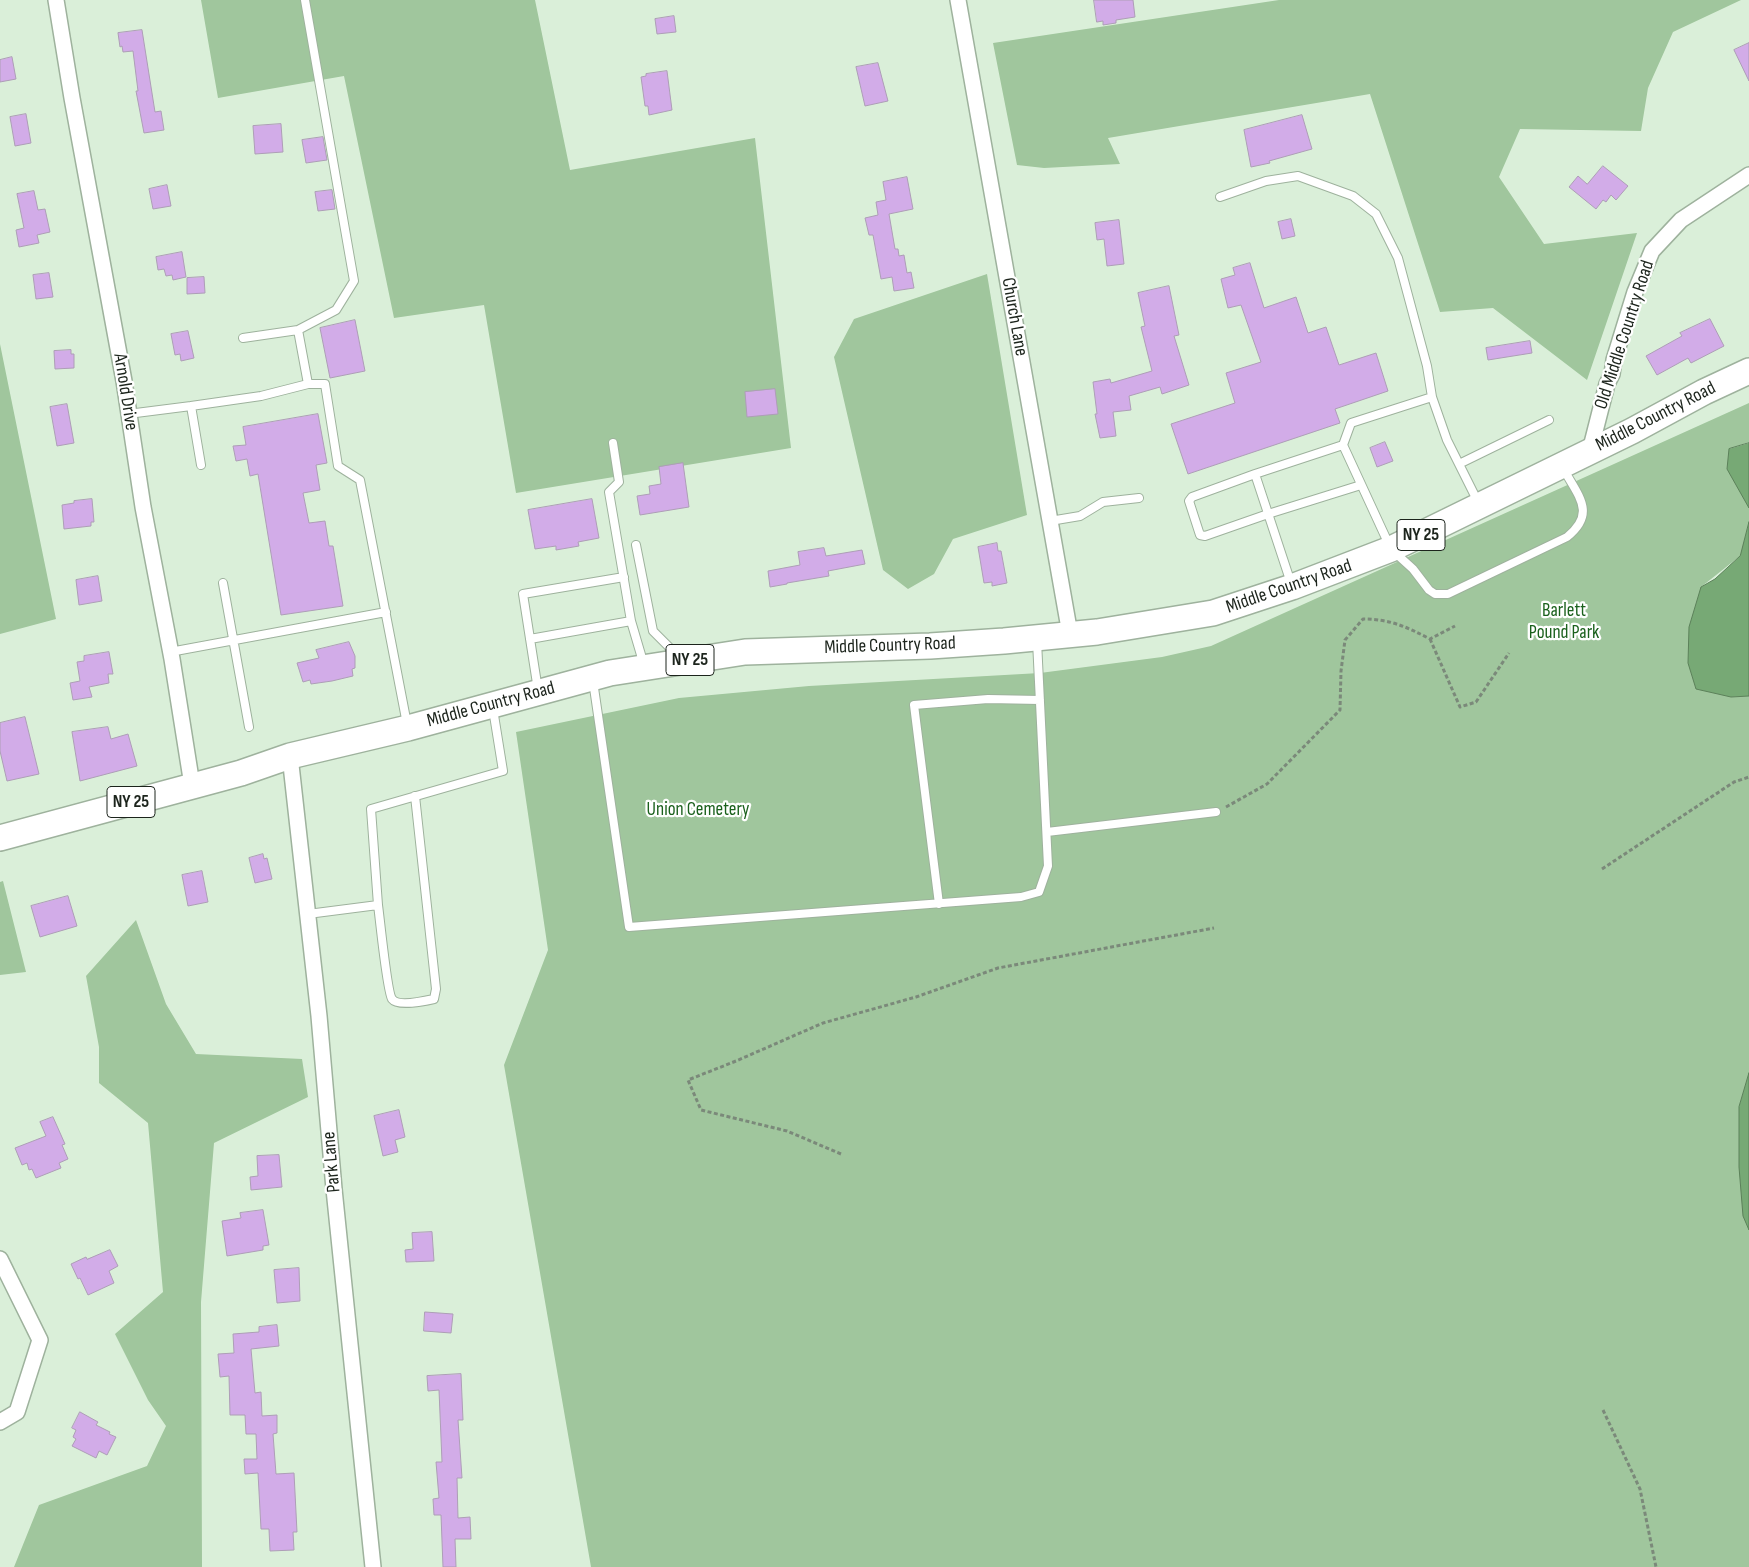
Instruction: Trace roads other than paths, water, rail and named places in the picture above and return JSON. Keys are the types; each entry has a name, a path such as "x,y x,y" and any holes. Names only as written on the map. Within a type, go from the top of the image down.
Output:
{"main road":[{"name":"Middle Country Road","path":"0,838 241,772 290,756 408,728 610,673 745,652 930,646 1097,632 1213,613 1292,588 1391,549 1632,431 1704,392 1749,371"}],"street":[{"name":"Arnold Drive","path":"56,0 192,785"},
{"name":"Church Lane","path":"958,0 1070,634"},
{"name":"Old Middle Country Road","path":"1590,451 1607,384 1612,374 1614,360 1635,292 1652,251 1681,220 1749,175"},
{"name":"Park Lane","path":"290,756 319,1016 334,1189 373,1567"},
{"path":"0,1259 40,1340 18,1412 0,1422"}],"lane":[{"path":"243,338 298,330 336,310 354,281 305,0"},
{"path":"1220,197 1266,181 1298,176 1353,196 1376,214 1398,258 1427,366 1432,397 1447,440 1480,506"},
{"path":"298,330 308,384"},
{"path":"128,414 261,396 308,384 325,384 338,466 360,480 408,728"},
{"path":"1432,397 1351,423 1343,444 1391,549 1413,569 1429,590 1435,594 1448,594 1567,537 1575,531 1584,514 1578,495 1561,465"},
{"path":"191,406 201,465"},
{"path":"1459,464 1549,420"},
{"path":"613,443 620,482 609,492 631,621 645,667"},
{"path":"1343,444 1192,497 1189,501 1200,535 1205,536 1361,485"},
{"path":"1255,474 1292,588"},
{"path":"1050,521 1080,516 1103,502 1138,498"},
{"path":"636,545 653,631 682,661"},
{"path":"539,692 523,594 624,577"},
{"path":"223,583 249,726"},
{"path":"170,652 386,612"},
{"path":"530,639 631,621"},
{"path":"593,678 629,927 1021,898 1039,892 1048,866 1036,637"},
{"path":"939,904 914,705 988,699 1040,700"},
{"path":"415,796 436,989 434,999 403,1003 397,1002 392,998 388,985 378,905 370,808 503,771 492,705"},
{"path":"1047,832 1216,812"},
{"path":"308,914 378,905"}],"park label":[{"name":"Barlett Pound Park","path":"1564,622"},
{"name":"Union Cemetery","path":"698,810"}]}
